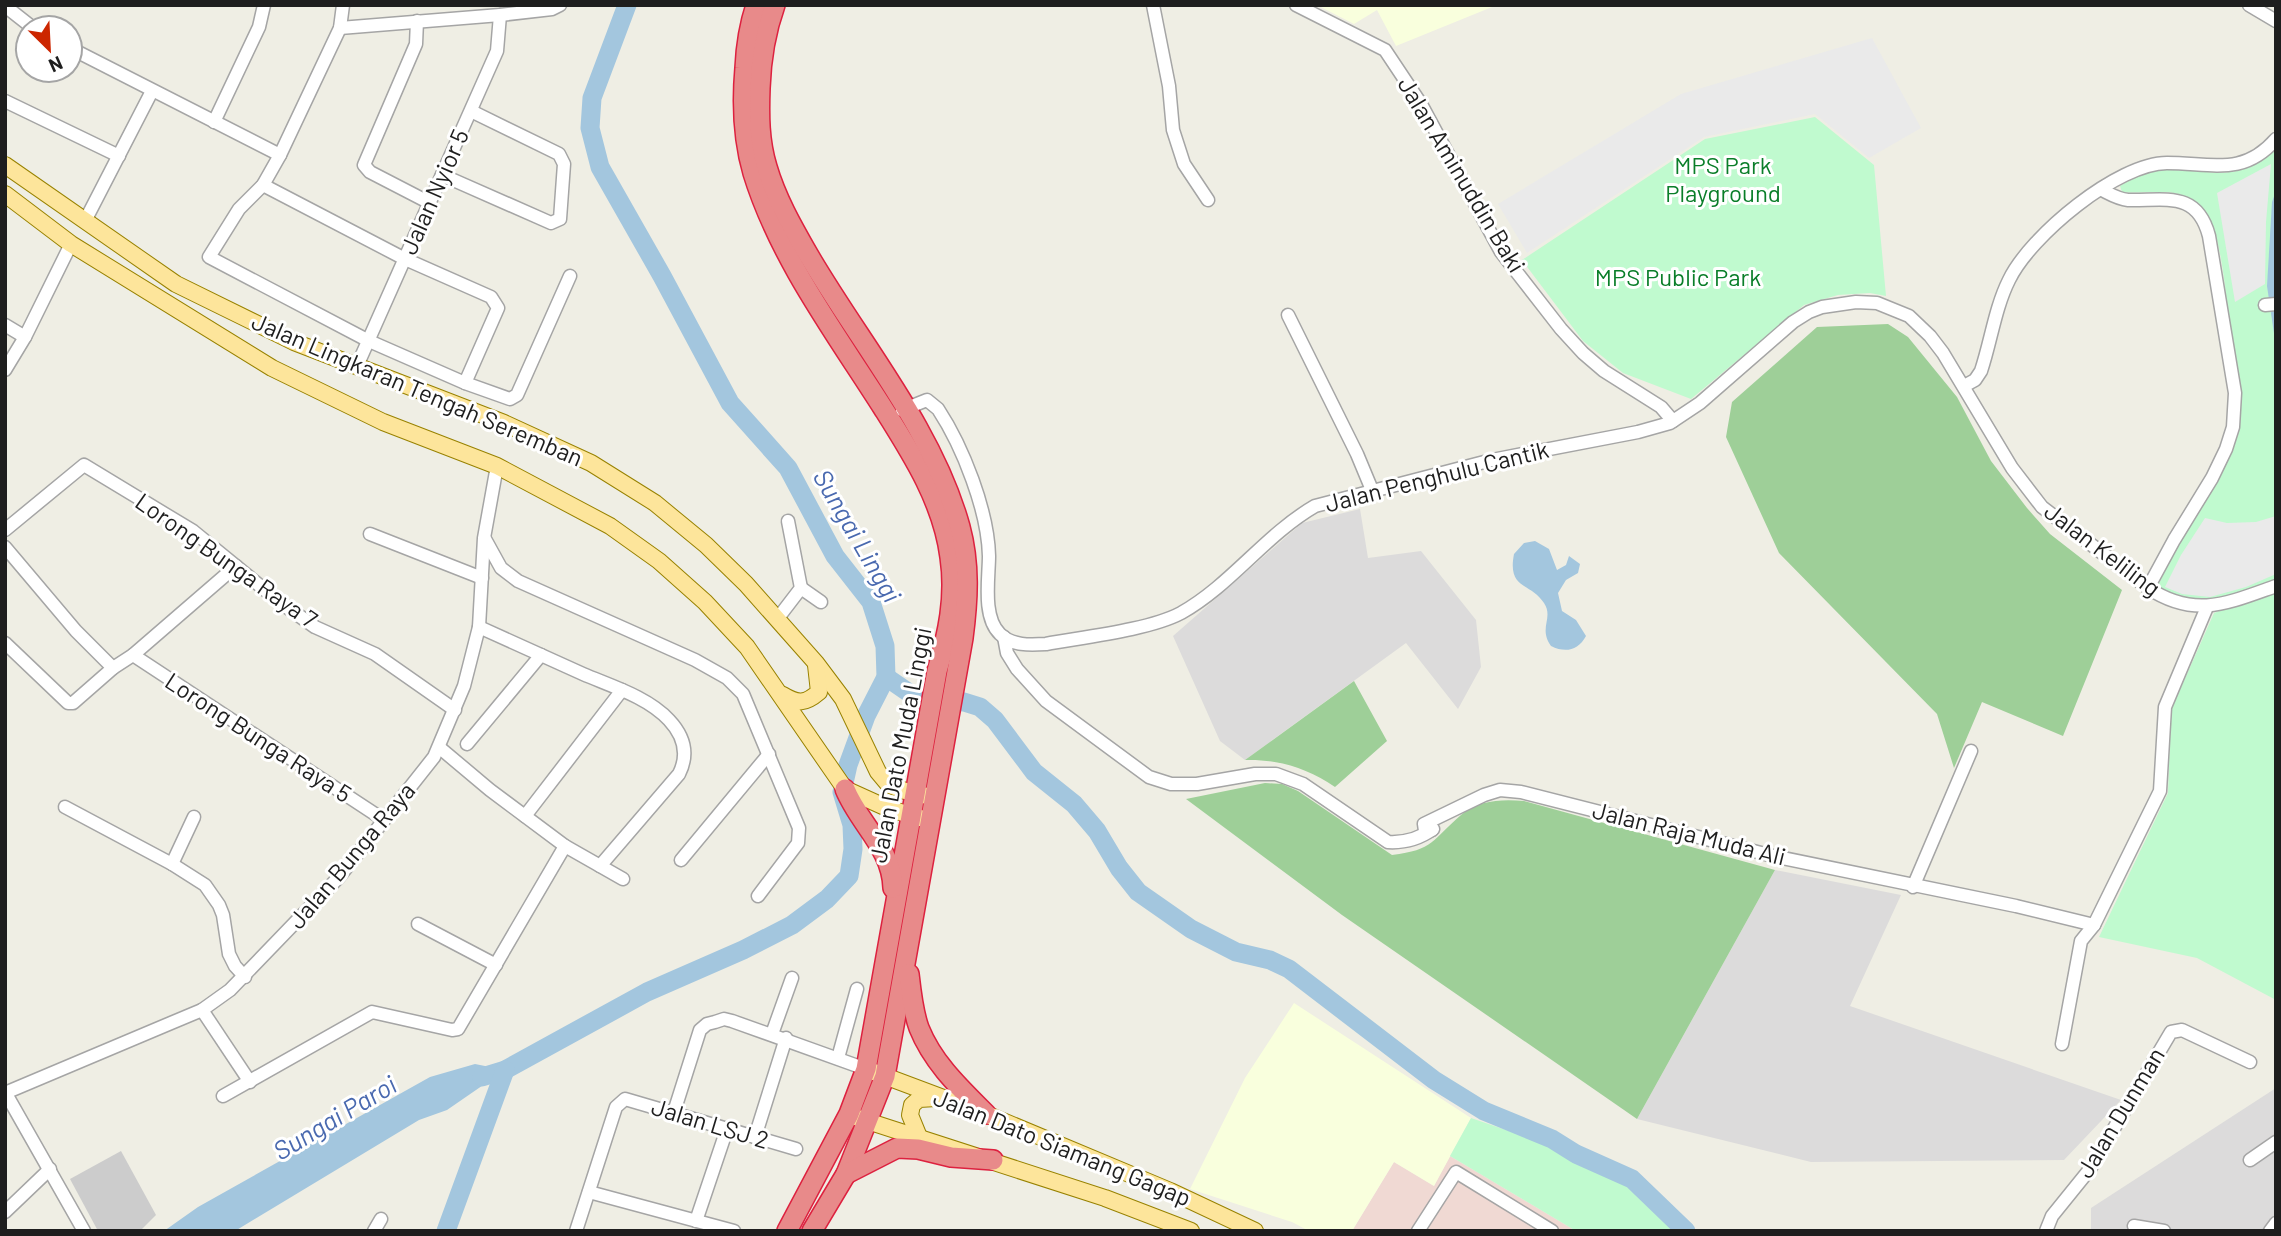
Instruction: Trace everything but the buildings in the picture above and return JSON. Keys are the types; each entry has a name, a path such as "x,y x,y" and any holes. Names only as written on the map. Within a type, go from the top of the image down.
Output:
{"highway":[{"name":"Jalan Dato Muda Linggi","path":"756,5 746,44 746,142 752,171 764,204 803,281 940,472 957,519 966,555 967,609 946,673 920,818 907,960 885,1076 846,1174 812,1231"},
{"name":"Jalan Dato Muda Linggi","path":"775,5 762,48 760,80 761,142 767,168 778,197 802,244 897,413"},
{"path":"845,789 852,807 883,848 893,879 894,910"},
{"name":"Jalan Dato Muda Linggi","path":"787,1231 849,1115 866,1069 894,910 920,818"},
{"path":"907,960 918,1026 931,1053 948,1075 986,1114"},
{"path":"846,1174 897,1148 918,1149 951,1157 993,1160"}],"main road":[{"name":"Jalan Lingkaran Tengah Seremban","path":"5,165 176,284 294,342 504,423 591,463 655,503 706,545 778,618 816,663 843,699 878,772 888,783 924,796"},
{"name":"Jalan Lingkaran Tengah Seremban","path":"5,194 71,244 272,368 383,422 497,466 610,526 659,561 705,603 747,647 845,789"},
{"path":"782,695 796,703 803,703 819,692 816,663"},
{"path":"845,789 887,808 920,818"},
{"name":"Jalan Dato Siamang Gagap","path":"866,1069 986,1114 1170,1191 1255,1231"},
{"path":"919,1137 910,1115 912,1105 919,1099 943,1098"},
{"name":"Jalan Dato Siamang Gagap","path":"849,1115 993,1160 1180,1228"}],"street":[{"path":"214,122 259,27 264,5"},
{"path":"343,5 340,28 280,155 263,185 239,209 209,257 369,341 510,399 517,395 570,276"},
{"path":"1153,5 1167,75 1173,130 1184,164 1208,200"},
{"name":"Jalan Aminuddin Baki","path":"1296,5 1385,50 1422,104 1501,252 1583,353 1604,371 1661,407 1673,421"},
{"path":"2249,5 2276,21"},
{"path":"340,28 500,15 556,7"},
{"name":"Jalan Nyior 5","path":"357,366 497,51 500,15"},
{"path":"417,21 416,44 364,165 370,172 430,203"},
{"path":"84,55 280,155"},
{"path":"85,221 152,91"},
{"path":"5,102 119,156"},
{"path":"442,175 551,223 557,222 561,215 564,164 559,154 471,111"},
{"path":"1964,386 1975,380 1981,371 2002,296 2019,262 2049,229 2130,173 2166,163 2213,167 2241,164 2276,139"},
{"path":"263,185 405,259 491,297 498,308 466,383"},
{"path":"2102,190 2126,200 2177,201 2190,205 2200,213 2209,236 2235,393 2233,427 2226,449 2148,588"},
{"path":"5,370 25,337 71,244"},
{"name":"Jalan Penghulu Cantik","path":"1004,637 1028,645 1046,644 1156,623 1178,614 1206,596 1295,518 1315,506 1492,460 1638,432 1673,421 1700,402 1793,322 1810,312 1837,303 1877,303 1909,316 1930,336 1964,386"},
{"path":"1288,315 1372,490"},
{"path":"5,325 25,337"},
{"name":"Jalan Keliling","path":"1964,386 2012,468 2042,507 2161,597 2207,607 2232,602 2276,586"},
{"path":"897,413 927,400 938,409 975,488 987,531 989,605 993,624 1004,637"},
{"name":"Lorong Bunga Raya 7","path":"5,530 84,465 193,531 281,603 315,626 375,654 455,710"},
{"name":"Jalan Bunga Raya","path":"5,1092 202,1010 245,977 339,877 384,820 440,748 464,686 479,627 484,538 497,466"},
{"path":"788,521 802,588 821,602"},
{"path":"370,534 482,578"},
{"path":"484,538 501,568 518,581 695,660 727,678 743,694 799,828 799,843 758,896"},
{"path":"5,547 76,631 113,668"},
{"path":"5,643 68,703 73,703 236,566"},
{"path":"778,618 802,588"},
{"path":"2062,1044 2081,941 2094,925 2160,791 2165,707 2207,607"},
{"path":"479,627 622,690 668,718 682,739 686,761 679,774 600,866"},
{"name":"Jalan Raja Muda Ali","path":"1004,637 1007,653 1017,669 1046,702 1149,777 1171,784 1197,784 1255,774 1276,774 1303,785 1388,842 1411,840 1432,830 1425,831 1424,824 1484,795 1500,790 1521,792 1773,856 1913,887 2016,906 2094,925"},
{"name":"Lorong Bunga Raya 5","path":"133,655 384,820"},
{"path":"467,744 541,655"},
{"path":"525,816 622,690"},
{"path":"440,748 565,846 623,879"},
{"path":"1913,887 1971,751"},
{"path":"681,860 769,754"},
{"path":"65,807 172,864 205,886 219,905 229,954 245,977"},
{"path":"172,864 194,817"},
{"path":"223,1096 372,1012 452,1030 458,1029 565,846"},
{"path":"418,924 496,965"},
{"path":"772,1034 792,978"},
{"path":"838,1058 857,989"},
{"path":"202,1010 250,1082"},
{"path":"674,1112 699,1030 707,1024 724,1019 786,1038 866,1069"},
{"name":"Jalan Dunman","path":"2046,1231 2052,1216 2090,1169 2171,1032 2182,1030 2250,1062"},
{"path":"755,1137 786,1038"},
{"path":"5,1092 84,1231"},
{"name":"Jalan LSJ 2","path":"589,1192 616,1107 625,1099 796,1149"},
{"path":"696,1221 727,1129"},
{"path":"2250,1160 2276,1142"},
{"path":"5,1212 50,1168"},
{"path":"1418,1231 1456,1172 1550,1230"},
{"path":"576,1231 589,1192 734,1231"},
{"path":"2270,1231 2276,1223"},
{"path":"2134,1226 2164,1231"}],"shaded area":[{"path":"1317,5 1497,5 1396,46 1377,10 1354,24"},
{"path":"1872,38 1921,128 1869,158 1815,114 1704,137 1527,253 1498,204 1681,94"},
{"path":"2271,164 2265,284 2235,302 2217,193"},
{"path":"1360,509 1368,558 1421,551 1476,620 1481,667 1458,709 1406,643 1245,760 1220,741 1173,636 1302,523"},
{"path":"2276,516 2276,574 2246,587 2210,597 2182,594 2165,587 2181,555 2205,518 2227,523 2256,522"},
{"path":"1775,870 1901,895 1850,1006 2121,1100 2064,1160 1811,1162 1637,1119"},
{"path":"1294,1003 1471,1118 1434,1186 1394,1162 1352,1231 1309,1231 1292,1222 1190,1189 1245,1078"},
{"path":"2276,1088 2276,1231 2091,1231 2091,1208"},
{"path":"121,1151 156,1215 140,1231 98,1231 70,1179"},
{"path":"1450,1156 1576,1231 1352,1231 1394,1162 1434,1186"}],"green space":[{"name":"MPS Public Park","path":"1815,117 1874,165 1886,296 1870,293 1838,295 1804,305 1691,399 1623,373 1583,341 1522,260 1705,139"},
{"path":"2276,149 2276,583 2223,603 2186,602 2156,589 2233,433 2225,282 2213,227 2202,208 2175,193 2122,192 2120,186 2139,175 2155,170 2234,172 2261,161"},
{"path":"1888,324 1908,337 1957,397 1991,461 2027,508 2050,534 2122,590 2063,736 1982,702 1954,768 1937,714 1779,553 1726,437 1732,402 1817,327"},
{"path":"2276,589 2276,1000 2197,958 2099,937 2168,793 2171,710 2214,613"},
{"path":"1354,681 1387,741 1335,787 1292,766 1245,760"},
{"path":"1265,783 1282,784 1298,791 1392,855 1425,847 1475,806 1516,800 1775,870 1637,1119 1342,915 1186,799"},
{"path":"1471,1118 1547,1144 1579,1164 1622,1182 1673,1231 1576,1231 1450,1156"}],"water":[{"path":"2276,191 2276,347 2267,286 2272,202"},
{"path":"1535,541 1549,549 1557,570 1566,565 1569,556 1580,564 1578,573 1566,580 1558,593 1562,611 1576,620 1586,636 1575,648 1561,650 1551,646 1546,634 1547,608 1539,596 1521,584 1514,574 1514,554 1524,543"},
{"path":"475,1064 505,1070 447,1110 419,1120 235,1231 164,1231 198,1207 430,1077"}],"waterway":[{"name":"Sungai Linggi","path":"482,1077 505,1070 647,992 743,950 792,925 827,899 849,876 853,849 852,825 842,792 848,765 866,716 886,677 885,646 871,602 835,556 788,468 730,403 600,167 590,128 592,98 627,5"},
{"path":"886,677 918,699 964,702 980,707 995,720 1034,772 1074,804 1097,831 1119,868 1138,892 1191,929 1236,952 1270,960 1289,969 1434,1080 1484,1111 1552,1139 1576,1154 1632,1179 1686,1231"},
{"path":"446,1231 505,1070"}],"park label":[{"name":"MPS Park Playground","path":"1723,180"}],"water label":[{"name":"Sungai Paroi","path":"335,1118"}]}
